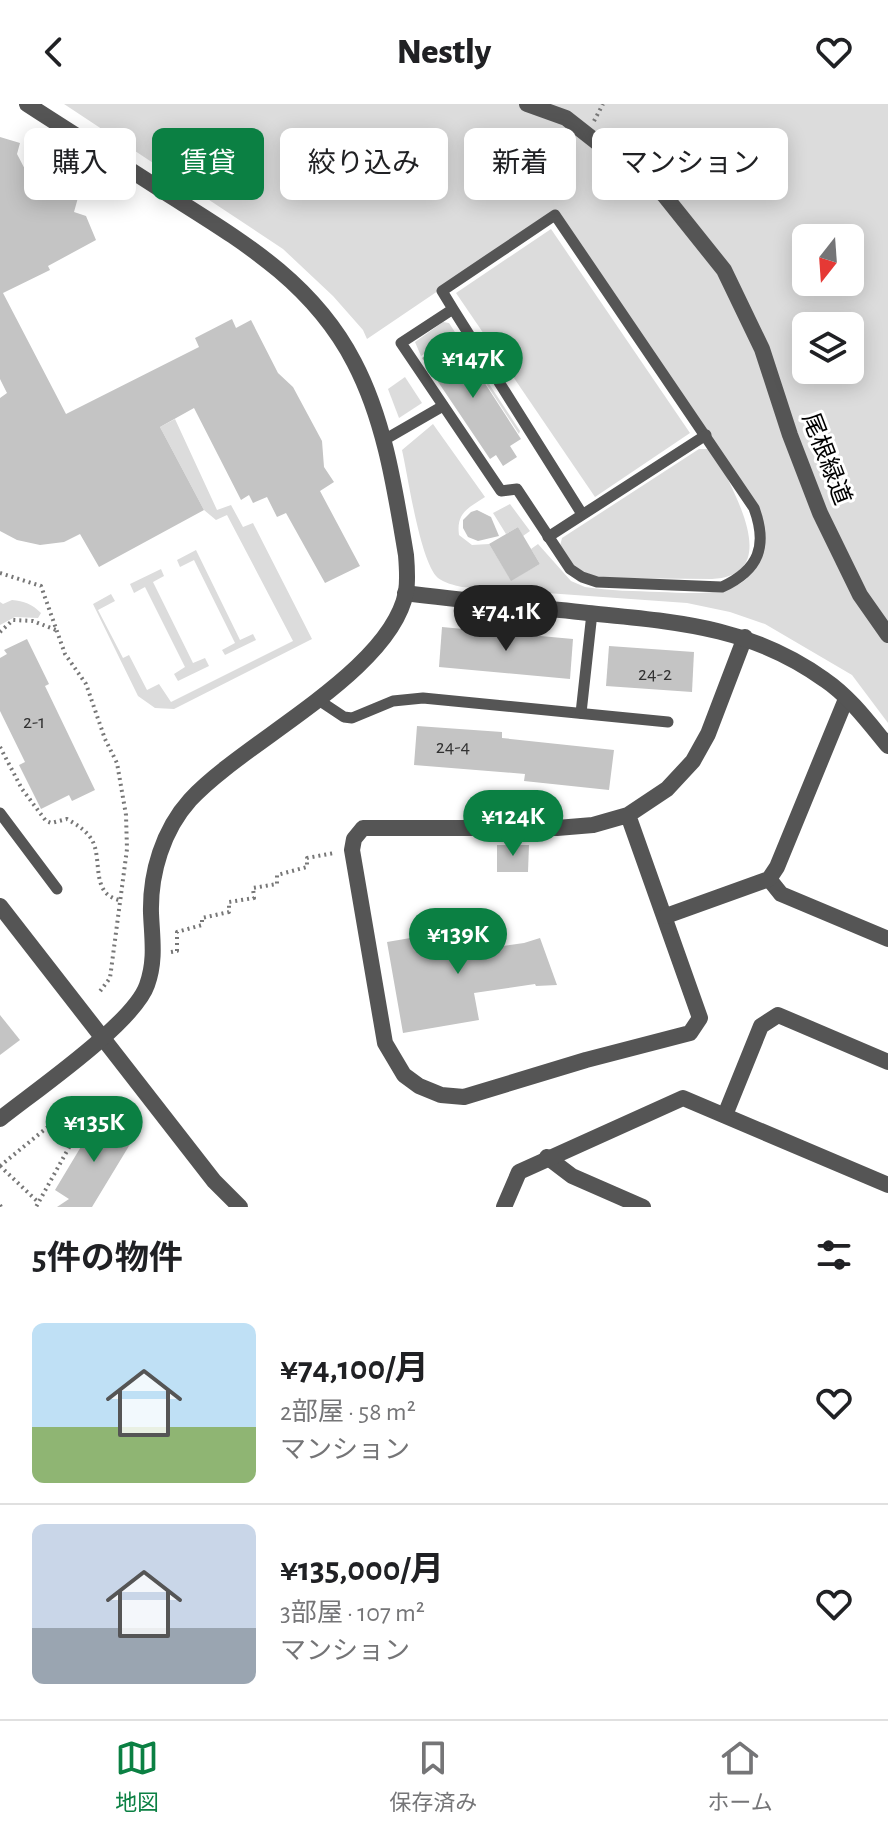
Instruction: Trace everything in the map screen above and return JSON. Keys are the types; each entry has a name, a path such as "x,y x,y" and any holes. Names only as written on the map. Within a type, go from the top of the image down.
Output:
{"street":[{"path":"0,1119 130,1013 147,986 155,941 151,914 154,875 178,816 197,793 317,699 381,642 392,625 405,593 406,555 384,440 372,402 347,349 334,330 285,274 247,244 27,104"},
{"name":"尾根緑道","path":"527,104 566,118 664,195 724,270 762,349 820,513 860,595 888,635"},
{"path":"405,593 691,623 745,637 806,666 828,682 888,746"},
{"path":"628,815 700,1018 690,1033 464,1097 441,1095 419,1086 404,1075 385,1043 352,850 354,839 363,828 557,828 593,825 628,815 667,789 693,761 708,734 745,637"},
{"path":"666,916 769,879 777,867 846,699"},
{"path":"769,879 781,894 888,939"},
{"path":"0,906 214,1181 240,1207"},
{"path":"725,1115 761,1026 778,1015 888,1062"},
{"path":"504,1207 519,1172 683,1098 888,1185"},
{"path":"547,1157 572,1176 643,1207"}],"lane":[{"path":"453,309 401,343 501,491 517,489 570,569 597,582 722,587 750,570 761,542 761,526 754,508 555,215 442,291 582,514"},
{"path":"384,440 443,406"},
{"path":"548,537 706,435"},
{"path":"581,713 592,613"},
{"path":"317,699 344,717 352,718 393,701 423,698 668,722"},
{"path":"0,813 57,889"}],"path":[{"path":"0,573 41,586 65,654 86,684 105,739 117,763 126,815 127,849 110,978 98,994"},
{"path":"0,632 13,620 33,621 56,630"},
{"path":"0,747 22,789 46,821 51,823 67,819 84,829 93,841 103,890 109,898 119,900"},
{"path":"168,952 177,951 177,932 202,925 202,918 229,912 229,902 254,898 253,888 277,884 277,875 307,867 307,858 352,850"},
{"path":"71,1108 83,1111 82,1124 37,1205 0,1166 71,1108"}],"shaded area":[{"path":"64,104 888,104 888,723 852,675 765,624 730,612 687,603 462,587 441,580 432,569 420,537 402,450 433,424 485,497 461,516 459,535 472,545 489,544 511,580 540,564 531,549 538,544 571,581 585,587 622,591 715,592 743,581 753,570 760,554 763,532 556,211 367,339 363,330 333,296 283,249 209,200 264,200 264,128 152,128 152,162 136,152 136,128 100,128"},
{"path":"551,229 690,433 595,497 456,293"},
{"path":"443,322 449,323 520,431 519,434 454,335 421,356 415,342"},
{"path":"405,377 422,403 399,418 388,389"},
{"path":"175,419 217,510 231,505 243,527 253,523 312,639 174,709 155,708 138,696 93,604 111,594 115,601 98,610 123,658 129,655 147,690 159,684 171,702 293,641 227,515 216,520 204,510 160,427"},
{"path":"699,449 715,453 741,508 750,547 746,563 734,574 712,579 598,578 575,569 560,546 562,538"},
{"path":"510,504 530,531 523,536 518,527 506,534 493,513"},
{"path":"196,550 240,640 253,634 256,640 225,655 222,650 235,643 194,560 180,567 177,560"},
{"path":"161,569 164,576 153,582 193,663 205,658 209,666 178,681 174,674 185,667 145,587 134,593 130,584"},
{"path":"12,600 28,604 41,613 38,618 15,617 0,625 0,602 3,604"}],"building":[{"path":"0,137 20,143 17,154 24,167 24,200 77,200 74,212 86,216 96,240 48,266 50,270 3,293 66,414 199,347 195,338 232,319 236,328 251,320 278,373 293,387 322,441 324,467 334,482 320,491 360,566 325,583 286,513 277,517 267,497 253,503 249,495 241,500 194,408 160,427 204,510 99,567 80,534 64,542 40,545 17,540 0,531 0,398 7,393 0,379"},
{"path":"455,337 521,439 510,446 517,457 503,466 496,455 490,459 422,358"},
{"path":"477,510 491,517 499,536 478,541 468,537 463,520"},
{"path":"518,527 540,564 511,581 489,544"},
{"path":"442,627 573,639 570,679 439,667"},
{"path":"27,639 49,684 45,686 95,790 72,801 69,795 41,809 19,765 25,762 0,711 0,658 7,654 4,650"},
{"path":"609,646 694,652 692,692 606,686"},
{"path":"417,726 502,732 502,738 614,750 609,790 524,781 525,774 414,765"},
{"path":"497,845 529,845 528,872 497,872"},
{"path":"463,929 467,951 540,938 557,985 535,984 474,993 479,1020 403,1033 387,942"},
{"path":"0,1015 20,1040 0,1055"},
{"path":"100,1115 135,1136 92,1207 57,1207 69,1199 55,1190"}]}
